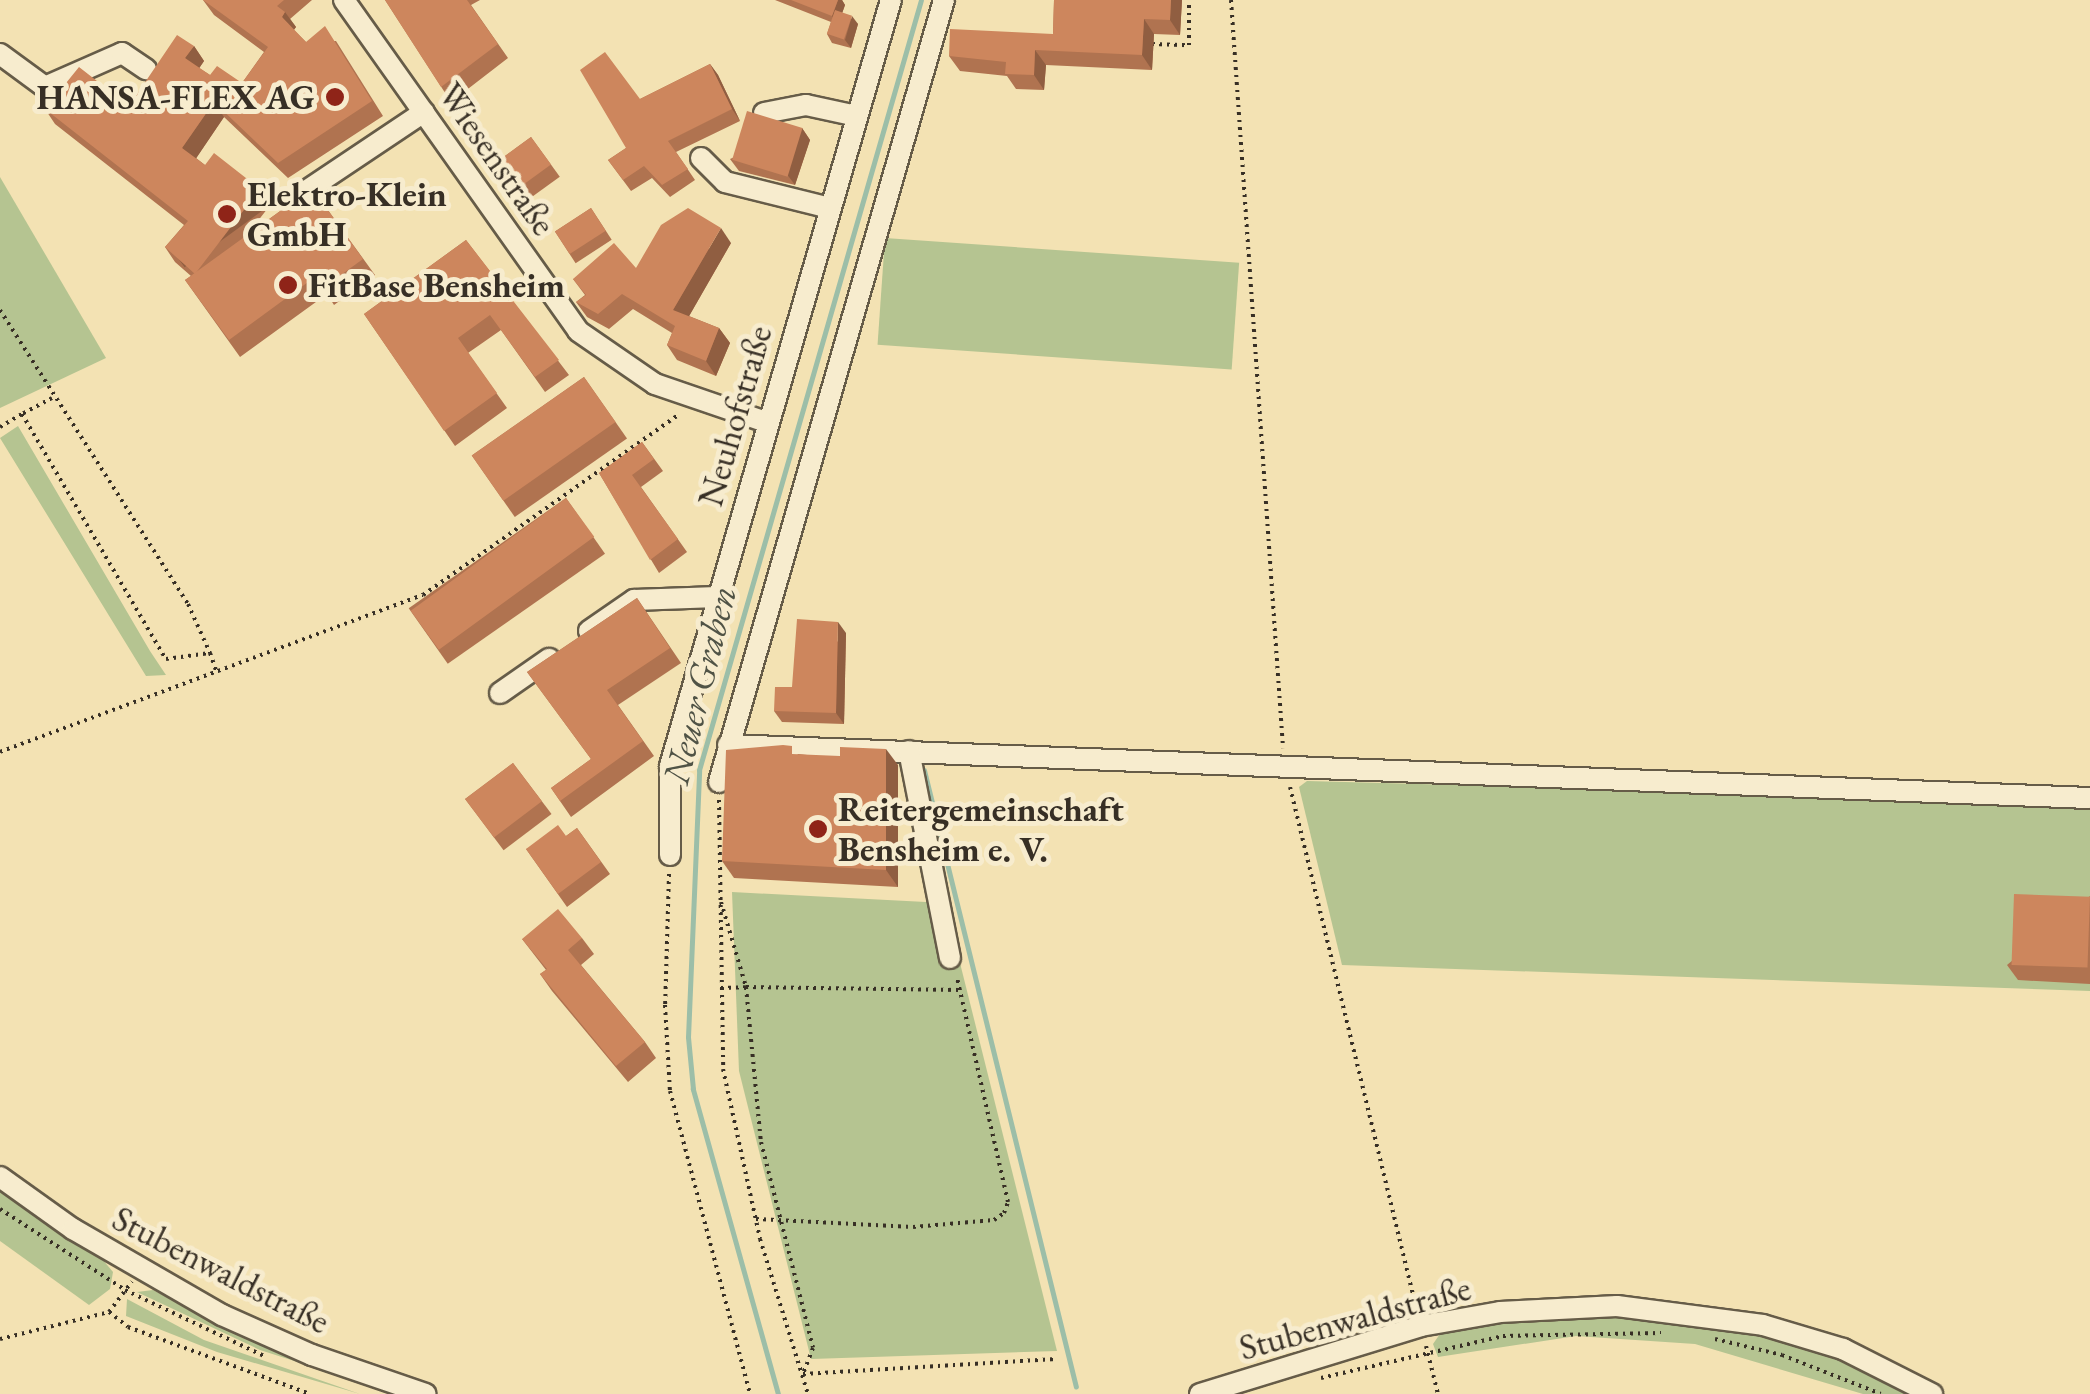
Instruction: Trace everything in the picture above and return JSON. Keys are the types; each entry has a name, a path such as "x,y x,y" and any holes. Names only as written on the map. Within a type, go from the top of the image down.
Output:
{"street":[{"name":"Wiesenstraße","path":"344,0 578,331 619,363 696,402 766,422"},
{"name":"Neuhofstraße","path":"670,854 670,766 766,422 891,0"},
{"path":"719,782 944,0"},
{"path":"0,54 45,86 122,53 146,69"},
{"path":"764,113 806,105 856,116"},
{"path":"290,201 424,112"},
{"path":"701,158 725,182 830,208"},
{"path":"500,693 634,600 717,597"},
{"path":"728,745 2090,798"},
{"path":"909,751 950,958"},
{"name":"Stubenwaldstraße","path":"0,1177 141,1270 312,1355 426,1394"},
{"name":"Stubenwaldstraße","path":"1200,1394 1421,1326 1547,1309 1686,1312 1763,1325 1843,1349 1932,1394"}],"path":[{"path":"1150,44 1188,45 1190,0"},
{"path":"1231,0 1286,769 1438,1394"},
{"path":"0,310 52,398 188,604 216,671"},
{"path":"0,427 52,398"},
{"path":"0,752 423,595 696,402"},
{"path":"22,414 166,659 210,654"},
{"path":"719,782 723,1069 756,1220 808,1394"},
{"path":"670,854 664,1005 670,1091 750,1394"},
{"path":"719,898 746,987 762,1142 812,1348 803,1374"},
{"path":"756,1220 913,1226 994,1220 1004,1213 1008,1202 961,990 950,958"},
{"path":"719,988 961,990"},
{"path":"0,1339 109,1312 141,1270"},
{"path":"109,1312 128,1327 310,1394"},
{"path":"1316,1379 1522,1334 1666,1333"},
{"path":"1706,1337 1782,1356 1881,1394"},
{"path":"803,1374 1056,1358"}],"green space":[{"path":"0,177 106,358 0,408"},
{"path":"885,238 1239,263 1232,370 878,345"},
{"path":"18,426 166,675 146,676 0,438"},
{"path":"1307,781 2090,802 2090,991 1342,965 1299,787"},
{"path":"732,892 945,903 1057,1351 811,1359 739,1071"},
{"path":"0,1188 103,1260 113,1272 110,1289 89,1305 0,1241"},
{"path":"153,1290 313,1367 260,1350 137,1292"},
{"path":"127,1299 204,1340 360,1394 217,1352 126,1316"},
{"path":"1572,1313 1666,1317 1792,1340 1916,1394 1863,1394 1695,1344 1576,1336 1438,1357 1433,1344 1442,1331"}],"building":[{"path":"203,0 284,0 277,6 285,12 282,17 306,42 325,26 372,101 278,163 214,102 182,148 205,165 214,153 260,189 195,274 165,247 188,221 45,109 79,67 129,106 177,35 194,46 185,58 210,75 217,66 242,83 268,47"},
{"path":"385,0 467,0 498,44 441,87"},
{"path":"791,0 838,0 832,16"},
{"path":"1054,0 1171,0 1170,20 1144,19 1142,55 1035,50 1034,75 1005,74 1006,62 949,56 950,29 1053,34"},
{"path":"835,10 852,16 844,39 827,34"},
{"path":"605,52 640,99 710,64 732,109 668,141 688,169 662,185 644,166 623,180 608,160 626,148 580,70"},
{"path":"747,111 802,128 788,177 732,160"},
{"path":"531,137 551,165 508,196 488,168"},
{"name":"FitBase Bensheim","path":"312,188 363,259 323,288 315,277 229,340 185,280"},
{"path":"591,208 606,231 570,254 555,231"},
{"path":"688,208 721,228 673,310 719,328 706,361 667,345 675,326 622,294 598,314 576,302 586,295 573,279 614,243 636,268 661,225"},
{"path":"466,240 559,360 535,377 490,315 458,338 497,393 444,431 364,314"},
{"path":"584,377 616,422 503,501 472,456"},
{"path":"642,442 654,459 632,475 678,539 650,560 599,473"},
{"path":"566,498 594,537 439,650 411,611"},
{"path":"637,598 670,648 607,690 643,741 560,801 551,788 591,759 527,672"},
{"path":"797,619 838,622 836,713 774,711 775,687 792,687"},
{"name":"Reitergemeinschaft Bensheim e. V.","path":"792,746 792,754 840,756 840,747 886,749 886,870 722,861 726,750"},
{"path":"513,763 542,801 494,837 465,799"},
{"path":"558,825 566,836 577,828 601,862 558,894 526,849"},
{"path":"2014,894 2090,897 2087,968 2012,965"},
{"path":"558,909 582,938 568,950 645,1042 616,1066 540,974 547,969 522,939"}],"waterway":[{"name":"Neuer Graben","path":"778,1394 693,1089 688,1037 699,770 921,0"},
{"path":"924,770 1076,1387"}],"place":[{"name":"HANSA-FLEX AG","path":"335,97"},
{"name":"Elektro-Klein GmbH","path":"227,214"},
{"name":"FitBase Bensheim","path":"288,285"},
{"name":"Reitergemeinschaft Bensheim e. V.","path":"818,829"}]}
